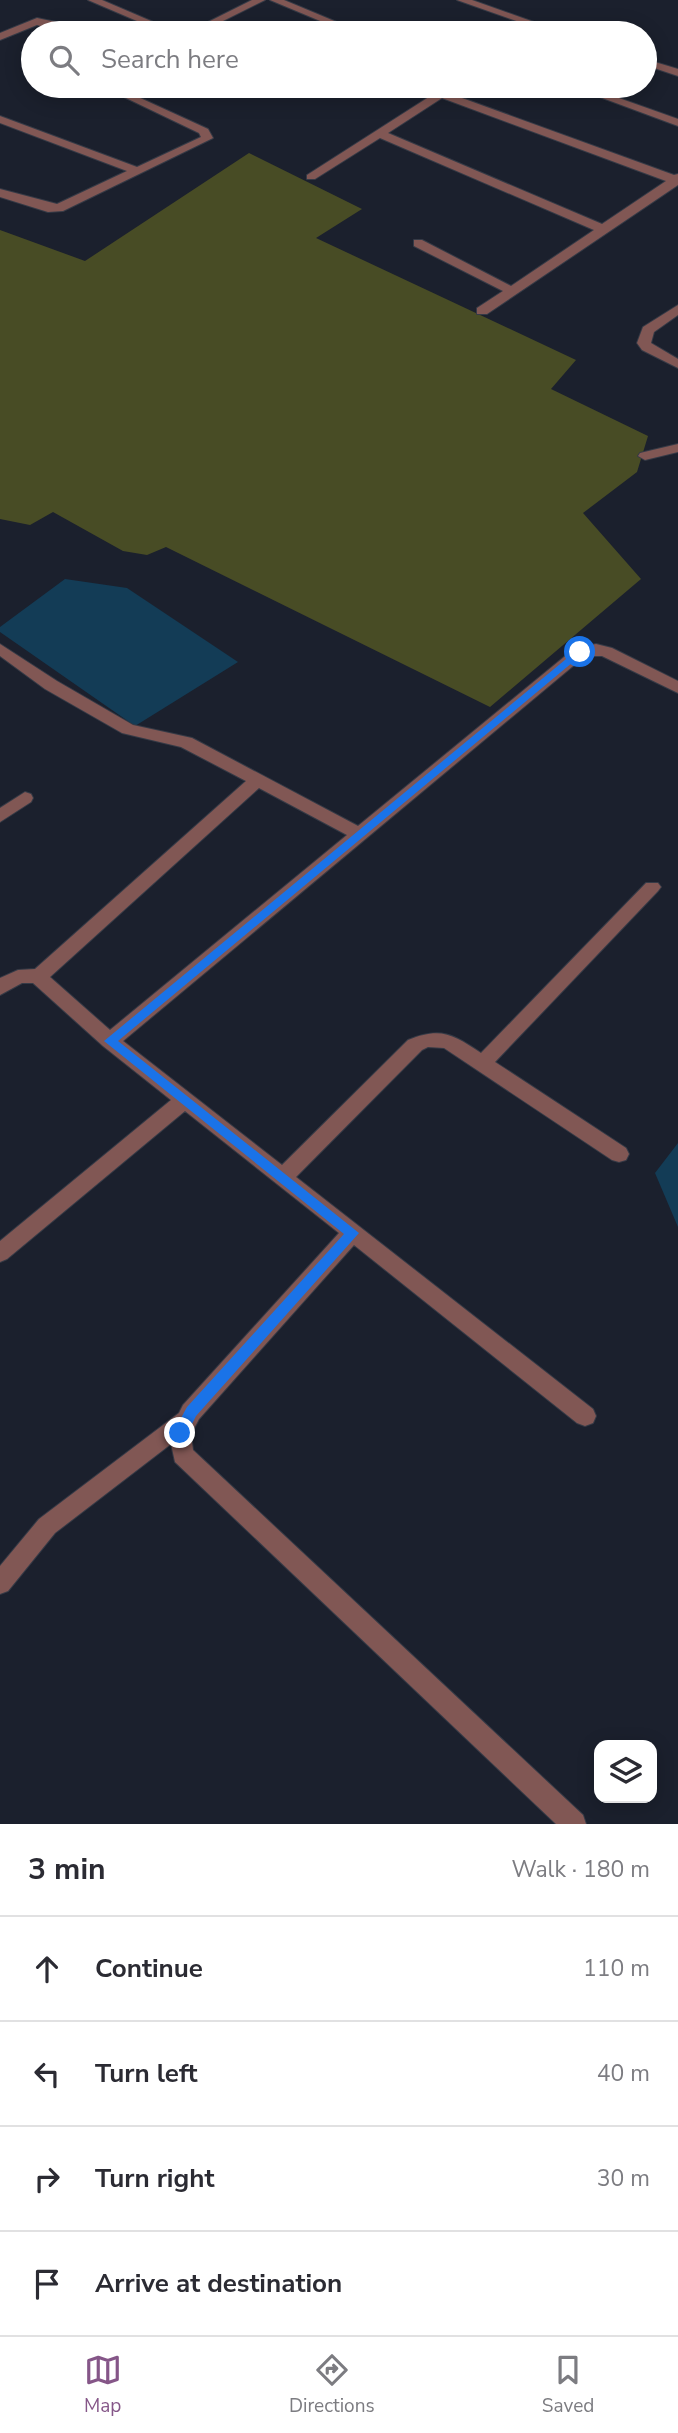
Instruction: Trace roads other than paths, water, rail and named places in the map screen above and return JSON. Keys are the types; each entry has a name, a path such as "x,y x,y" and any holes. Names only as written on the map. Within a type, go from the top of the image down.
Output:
{"street":[{"path":"93,0 145,21"},
{"path":"216,21 260,0"},
{"path":"275,0 328,21"},
{"path":"462,0 524,21"},
{"path":"0,37 21,27"},
{"path":"657,66 678,73"},
{"path":"0,192 48,208 59,208 204,140 207,133 132,98"},
{"path":"311,177 436,98"},
{"path":"453,98 677,179"},
{"path":"608,98 678,123"},
{"path":"0,119 137,171"},
{"path":"380,133 603,229"},
{"path":"482,311 677,179"},
{"path":"418,243 512,291"},
{"path":"678,309 648,330 644,343 678,364"},
{"path":"645,456 678,448"},
{"path":"0,649 51,685 128,729 176,737 361,835"},
{"path":"110,1041 580,652 596,649 607,652 678,688"},
{"path":"38,977 258,780"},
{"path":"0,816 25,798"},
{"path":"482,1064 652,887"},
{"path":"0,988 13,978 27,974 38,977 110,1041 585,1416"},
{"path":"284,1176 415,1045 427,1040 448,1041 619,1154"},
{"path":"0,1253 184,1100"},
{"path":"0,1583 47,1526 184,1421 352,1233"},
{"path":"184,1421 180,1433 183,1455 574,1824"}],"water":[{"path":"65,579 127,588 238,662 135,726 0,632 0,627"},
{"path":"678,1143 678,1227 655,1173"}]}
